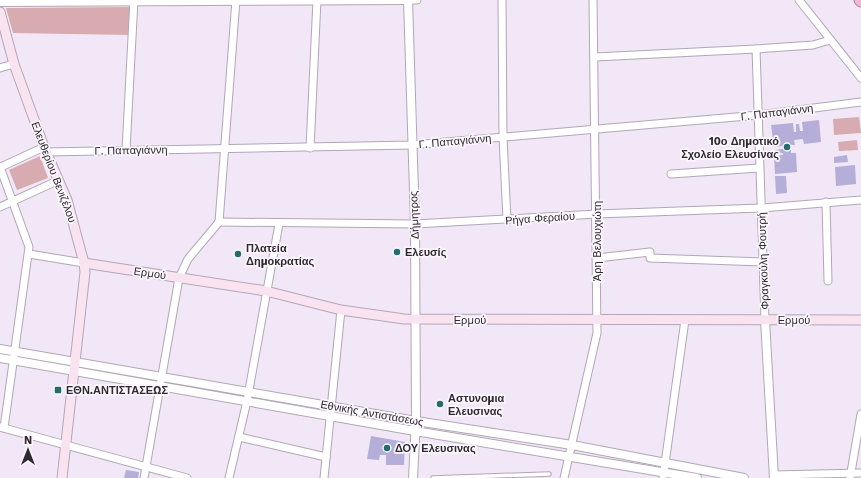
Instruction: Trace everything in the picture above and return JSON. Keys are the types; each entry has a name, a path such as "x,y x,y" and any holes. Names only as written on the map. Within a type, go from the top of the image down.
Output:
{"main road":[{"name":"Ελευθερίου Βενιζέλου","path":"0,12 3,35 45,150 59,180 74,223 84,262 85,272 62,478"},
{"name":"Ερμού","path":"84,262 266,291 341,310 415,320 861,320"}],"street":[{"path":"0,2 134,0 417,0"},
{"path":"126,150 134,0"},
{"path":"144,478 179,278 188,259 219,222 236,0"},
{"path":"310,148 317,0"},
{"name":"Δήμητρος","path":"408,0 415,224 416,431 413,478"},
{"path":"502,0 503,137 507,220"},
{"name":"Άρη Βελουχιώτη","path":"564,478 598,333 593,0"},
{"path":"799,0 861,78"},
{"path":"595,57 814,45 830,40"},
{"name":"Φραγκούλη Φουτρή","path":"756,49 765,320 774,477"},
{"path":"0,68 14,64"},
{"name":"Γ. Παπαγιάννη","path":"45,150 310,148 412,145 759,115 861,102"},
{"path":"45,150 1,167 29,247 14,360 2,428 187,478"},
{"path":"671,174 759,168"},
{"path":"0,207 59,180"},
{"name":"Ρήγα Φεραίου","path":"219,222 279,224 415,224 597,214 761,208 861,200"},
{"path":"826,202 828,281"},
{"path":"229,478 249,392 279,224"},
{"path":"597,258 650,252 650,258 764,262"},
{"path":"29,254 84,262"},
{"path":"324,478 330,406 341,310"},
{"path":"664,475 667,462 685,320"},
{"name":"Εθνικής Αντιστάσεως","path":"0,349 15,351 74,367 160,386 569,456 664,475 697,478"},
{"name":"Εθνικής Αντιστάσεως","path":"0,358 162,378 249,392 416,421 572,445 667,462 744,478"},
{"path":"850,476 861,414"},
{"path":"239,437 326,457"},
{"path":"774,477 850,476 861,473"}],"lane":[{"path":"433,478 549,474"}],"shaded area":[{"path":"132,7 130,35 13,33 6,8"},
{"path":"859,117 861,133 834,135 833,119"},
{"path":"857,140 858,150 839,151 838,142"},
{"path":"40,156 48,178 17,190 9,170"}],"building":[{"name":"10ο Δημοτικό Σχολείο Ελευσίνας","path":"819,120 821,142 804,144 803,139 794,140 795,145 791,145 791,153 796,153 797,172 775,174 774,156 783,155 783,153 776,154 775,150 783,149 782,146 774,147 771,125 793,123 794,132 796,132 796,124 799,124 800,131 803,131 802,122"},
{"path":"847,155 848,162 834,163 834,157"},
{"path":"855,165 856,184 836,186 835,167"},
{"name":"10ο Δημοτικό Σχολείο Ελευσίνας","path":"775,176 786,176 787,193 776,194"},
{"name":"ΔΟΥ Ελευσινας","path":"371,436 405,442 404,465 386,465 386,455 380,455 379,460 367,459"},
{"path":"126,470 139,472 138,478 124,478"}],"place":[{"name":"10ο Δημοτικό Σχολείο Ελευσίνας","path":"787,147"},
{"name":"Ελευσίς","path":"397,252"},
{"name":"Πλατεία Δημοκρατίας","path":"238,254"},
{"name":"ΕΘΝ.ΑΝΤΙΣΤΑΣΕΩΣ","path":"58,390"},
{"name":"Αστυνομια Ελευσινας","path":"440,404"},
{"name":"ΔΟΥ Ελευσινας","path":"387,448"}]}
